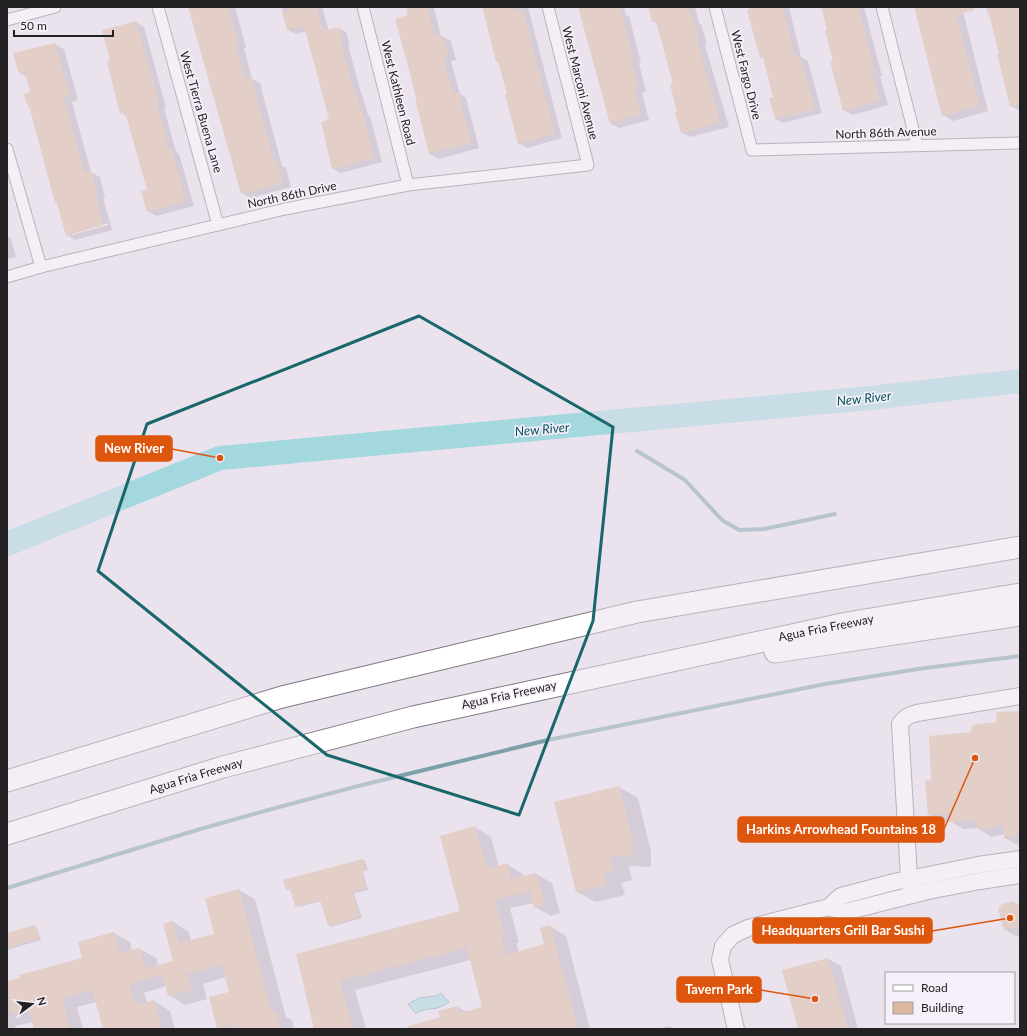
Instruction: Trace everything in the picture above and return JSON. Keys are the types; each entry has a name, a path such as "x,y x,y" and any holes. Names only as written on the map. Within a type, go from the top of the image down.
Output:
{"highway":[{"path":"7,781 282,697 637,612 1020,547"},
{"name":"Agua Fria Freeway","path":"7,834 223,768 413,717 847,623 1020,594"},
{"path":"554,686 1020,615"}],"street":[{"path":"7,20 55,7"},
{"name":"West Tierra Buena Lane","path":"158,7 218,225"},
{"name":"West Kathleen Road","path":"363,7 408,185"},
{"name":"West Marconi Avenue","path":"548,7 588,165"},
{"name":"West Fargo Drive","path":"715,7 752,150"},
{"path":"882,7 917,145"},
{"name":"North 86th Avenue","path":"752,150 1020,143"},
{"path":"7,149 41,267"},
{"name":"North 86th Drive","path":"7,277 41,267 285,209 408,185 588,165"},
{"path":"913,895 909,878 900,724 904,718 917,713 1020,696"},
{"path":"736,1029 720,965 723,946 733,935 748,928 829,907 841,896 909,878 1020,859"},
{"path":"829,907 845,912 913,895 980,881 1020,875"}],"highlighted area":[{"path":"419,316 613,427 593,621 519,815 327,755 98,571 147,424"}],"water":[{"path":"441,993 449,1002 440,1007 420,1011 416,1014 408,1004 419,998 436,996"}],"building":[{"path":"188,7 227,7 238,42 235,43 244,79 251,77 274,162 277,161 283,183 241,194"},
{"path":"301,7 317,7 323,31 339,27 353,89 355,89 361,111 362,110 374,158 332,169 321,122 329,119 304,26 287,30 282,12"},
{"path":"406,7 427,7 435,37 442,35 448,55 443,57 453,93 458,92 471,143 429,154 410,73 395,19 408,15"},
{"path":"495,7 513,7 515,13 523,10 555,134 518,144 505,94 507,94 498,61 496,62 483,10"},
{"path":"578,7 620,7 633,58 631,59 638,87 634,88 641,115 610,123"},
{"path":"648,7 688,7 691,19 693,18 699,40 697,40 720,122 681,133 675,113 677,112 670,84 673,84 656,21 652,22"},
{"path":"757,7 783,7 795,57 800,56 815,109 775,119 769,98 773,97 763,57 760,58 747,10"},
{"path":"821,7 858,7 875,71 872,72 880,101 843,111 830,61 833,61 825,31 827,30"},
{"path":"914,7 974,7 975,10 956,15 980,106 942,116"},
{"path":"987,7 1020,7 1020,104 1010,107 997,54 999,53"},
{"path":"136,21 159,103 157,104 169,149 172,149 186,201 147,212 141,191 147,190 125,112 120,114 107,61 110,60 102,30"},
{"path":"55,43 70,96 64,97 84,173 91,171 97,192 95,193 103,225 66,236 57,203 55,203 29,106 28,107 24,94 30,92 25,72 19,74 13,53"},
{"path":"1020,711 1020,835 1004,838 1004,825 978,830 977,820 949,822 950,813 928,815 925,781 931,780 929,736 971,732 972,725 996,722 997,712"},
{"path":"619,786 633,841 633,857 610,856 614,870 603,872 606,885 576,892 554,802"},
{"path":"475,826 487,869 507,863 511,879 536,873 545,904 534,907 530,891 495,900 504,934 501,935 506,955 544,944 540,928 550,925 578,1029 409,1029 409,1026 440,1017 438,1011 458,1006 460,1013 482,1007 467,948 340,981 353,1029 314,1029 296,954 460,911 440,836"},
{"path":"363,859 365,869 361,870 366,888 352,892 359,917 328,926 320,900 295,906 290,889 286,890 283,880"},
{"path":"239,889 271,1011 276,1010 281,1029 235,1029 234,1024 217,1028 209,997 229,992 222,965 187,974 192,990 168,996 162,974 129,984 135,1005 154,1000 161,1029 103,1029 92,990 62,998 70,1029 34,1029 29,1010 12,1014 7,991 7,981 20,978 19,975 82,958 78,942 114,932 120,953 140,948 146,968 173,961 163,924 173,921 179,943 214,934 205,898"},
{"path":"1014,901 1014,905 1020,903 1020,926 1004,930 998,909 1002,904"},
{"path":"35,925 39,939 7,948 7,933"},
{"path":"828,958 848,1029 798,1029 782,970"}],"waterway":[{"name":"New River","path":"7,544 220,458 870,398 1020,381"},
{"path":"637,451 685,480 722,520 739,530 764,529 835,514"},
{"path":"7,888 197,830 279,807 362,785 548,740 825,684 918,669 1020,656"}],"place":[{"name":"New River","path":"220,458"},
{"name":"Harkins Arrowhead Fountains 18","path":"975,758"},
{"name":"Headquarters Grill Bar Sushi","path":"1010,918"},
{"name":"Tavern Park","path":"815,999"}]}
